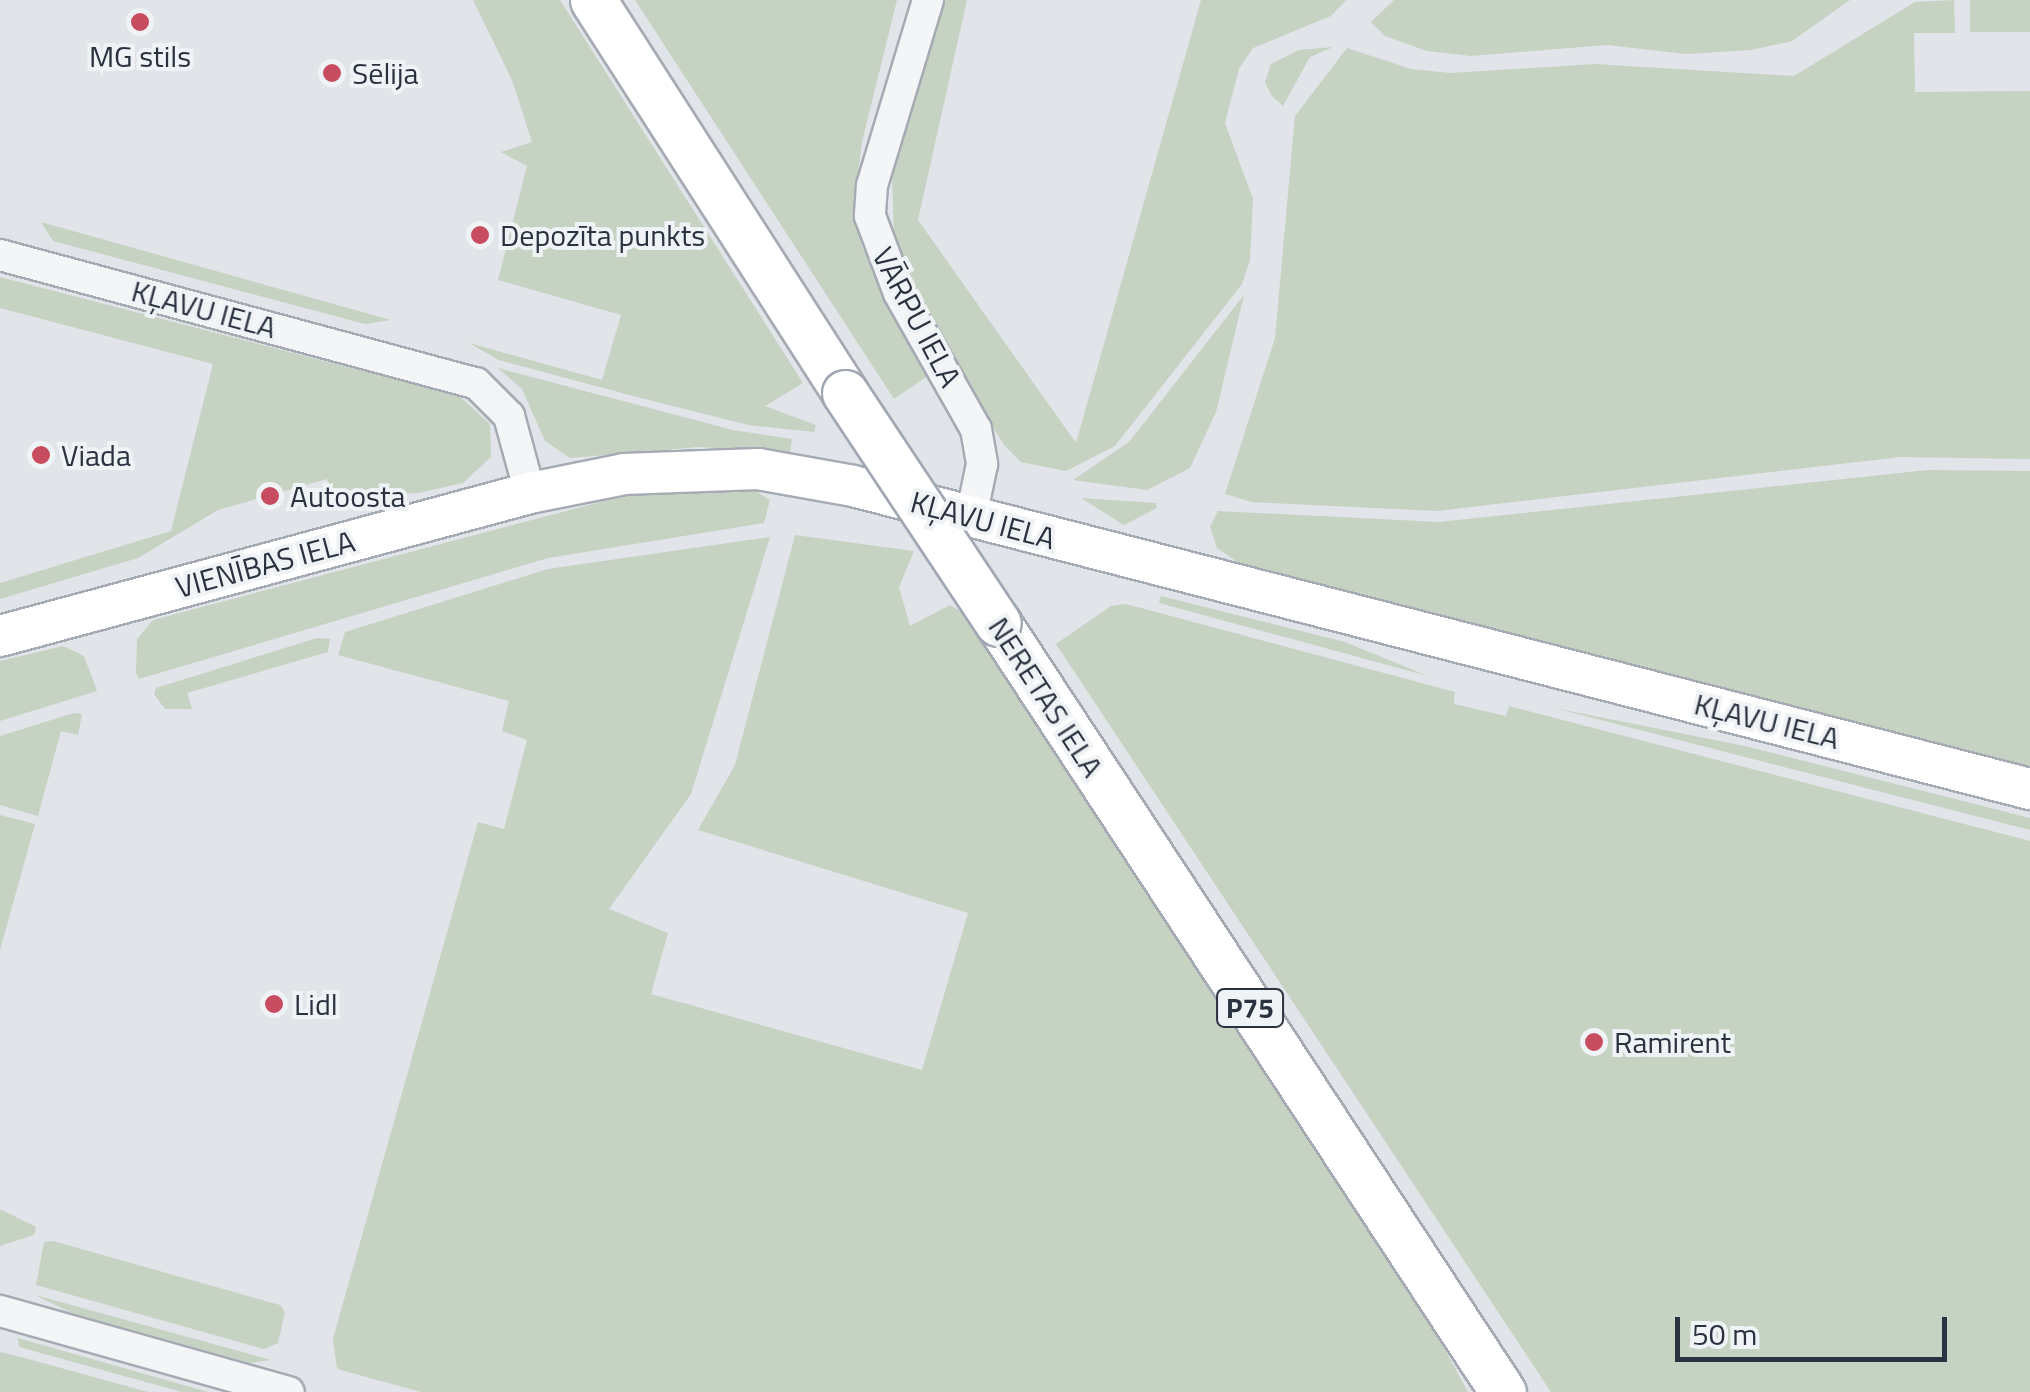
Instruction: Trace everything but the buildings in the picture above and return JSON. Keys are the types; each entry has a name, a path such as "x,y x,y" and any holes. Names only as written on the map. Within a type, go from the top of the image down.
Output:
{"main road":[{"name":"NERETAS IELA","path":"593,0 845,393 1503,1392"}],"street":[{"name":"VĀRPU IELA","path":"928,0 872,185 870,216 898,293 976,429 982,464 971,517"},
{"name":"KĻAVU IELA","path":"0,255 476,383 509,416 530,493 624,474 758,469 971,517 2030,789"},
{"name":"VIENĪBAS IELA","path":"0,636 530,493"},
{"path":"0,1311 289,1392"}],"green space":[{"path":"473,0 560,0 803,383 765,406 816,425 814,432 748,425 641,398 499,360 469,343 602,380 621,315 498,280 527,166 501,152 532,142 512,80"},
{"path":"635,0 897,0 862,142 854,206 862,246 932,373 894,399"},
{"path":"938,0 967,0 918,220 1076,443 1201,0 1346,0 1331,16 1253,48 1239,69 1225,123 1253,199 1250,260 1242,284 1115,446 1066,471 1021,462 1004,445 924,314 894,242 892,173 908,94"},
{"path":"1394,0 1850,0 1792,41 1751,50 1686,54 1607,45 1471,56 1427,51 1385,36 1371,22"},
{"path":"1954,0 1955,33 1914,33 1915,92 2030,91 2030,459 1900,457 1437,511 1252,502 1225,494 1275,338 1295,116 1347,48 1411,69 1450,73 1595,64 1794,76 1915,2"},
{"path":"1970,0 2030,0 2030,32 1970,32"},
{"path":"1333,47 1310,57 1283,106 1272,96 1265,82 1271,64 1299,50"},
{"path":"41,222 391,320 365,324 53,241"},
{"path":"0,277 459,396 490,424 491,457 463,483 418,493 334,495 327,479 218,510 138,558 0,599 0,583 171,531 213,364 0,308"},
{"path":"1244,295 1216,412 1190,468 1147,490 1073,480 1129,442"},
{"path":"498,368 733,430 792,439 790,453 699,447 570,458 545,441 522,389"},
{"path":"1928,470 2030,471 2030,768 1239,563 1217,548 1210,527 1218,511 1439,522"},
{"path":"754,490 770,500 764,523 548,558 139,679 136,673 137,639 153,620 604,501 648,492"},
{"path":"1081,498 1156,503 1157,508 1124,525"},
{"path":"795,535 914,551 899,587 910,626 950,605 960,611 1425,1313 1468,1392 421,1392 337,1369 333,1339 478,822 504,829 527,740 502,731 509,701 338,655 345,632 548,569 770,537 691,794 609,909 668,933 651,994 922,1070 968,913 698,830 735,765"},
{"path":"1161,596 1345,642 1428,676 1159,603"},
{"path":"1126,604 1455,692 1454,704 1506,716 1509,706 2030,841 2030,1392 1551,1392 1056,644 1111,606"},
{"path":"317,638 330,639 328,652 187,693 192,709 165,709 154,694 156,688"},
{"path":"63,646 84,656 97,691 0,721 0,661"},
{"path":"1554,708 1745,746 2030,818 2030,830"},
{"path":"74,713 82,714 78,735 61,731 38,816 0,805 0,736"},
{"path":"0,815 35,824 0,950"},
{"path":"0,1209 36,1227 34,1235 0,1246"},
{"path":"53,1241 280,1305 285,1312 278,1343 264,1349 36,1285 44,1242"},
{"path":"35,1295 271,1360 250,1363 72,1313"},
{"path":"18,1338 208,1392 182,1392 19,1347"},
{"path":"0,1352 21,1357 148,1392 0,1392"}],"place":[{"name":"MG stils","path":"140,22"},
{"name":"Sēlija","path":"332,73"},
{"name":"Depozīta punkts","path":"480,235"},
{"name":"Viada","path":"41,455"},
{"name":"Autoosta","path":"270,496"},
{"name":"Lidl","path":"274,1004"},
{"name":"Ramirent","path":"1594,1042"}]}
